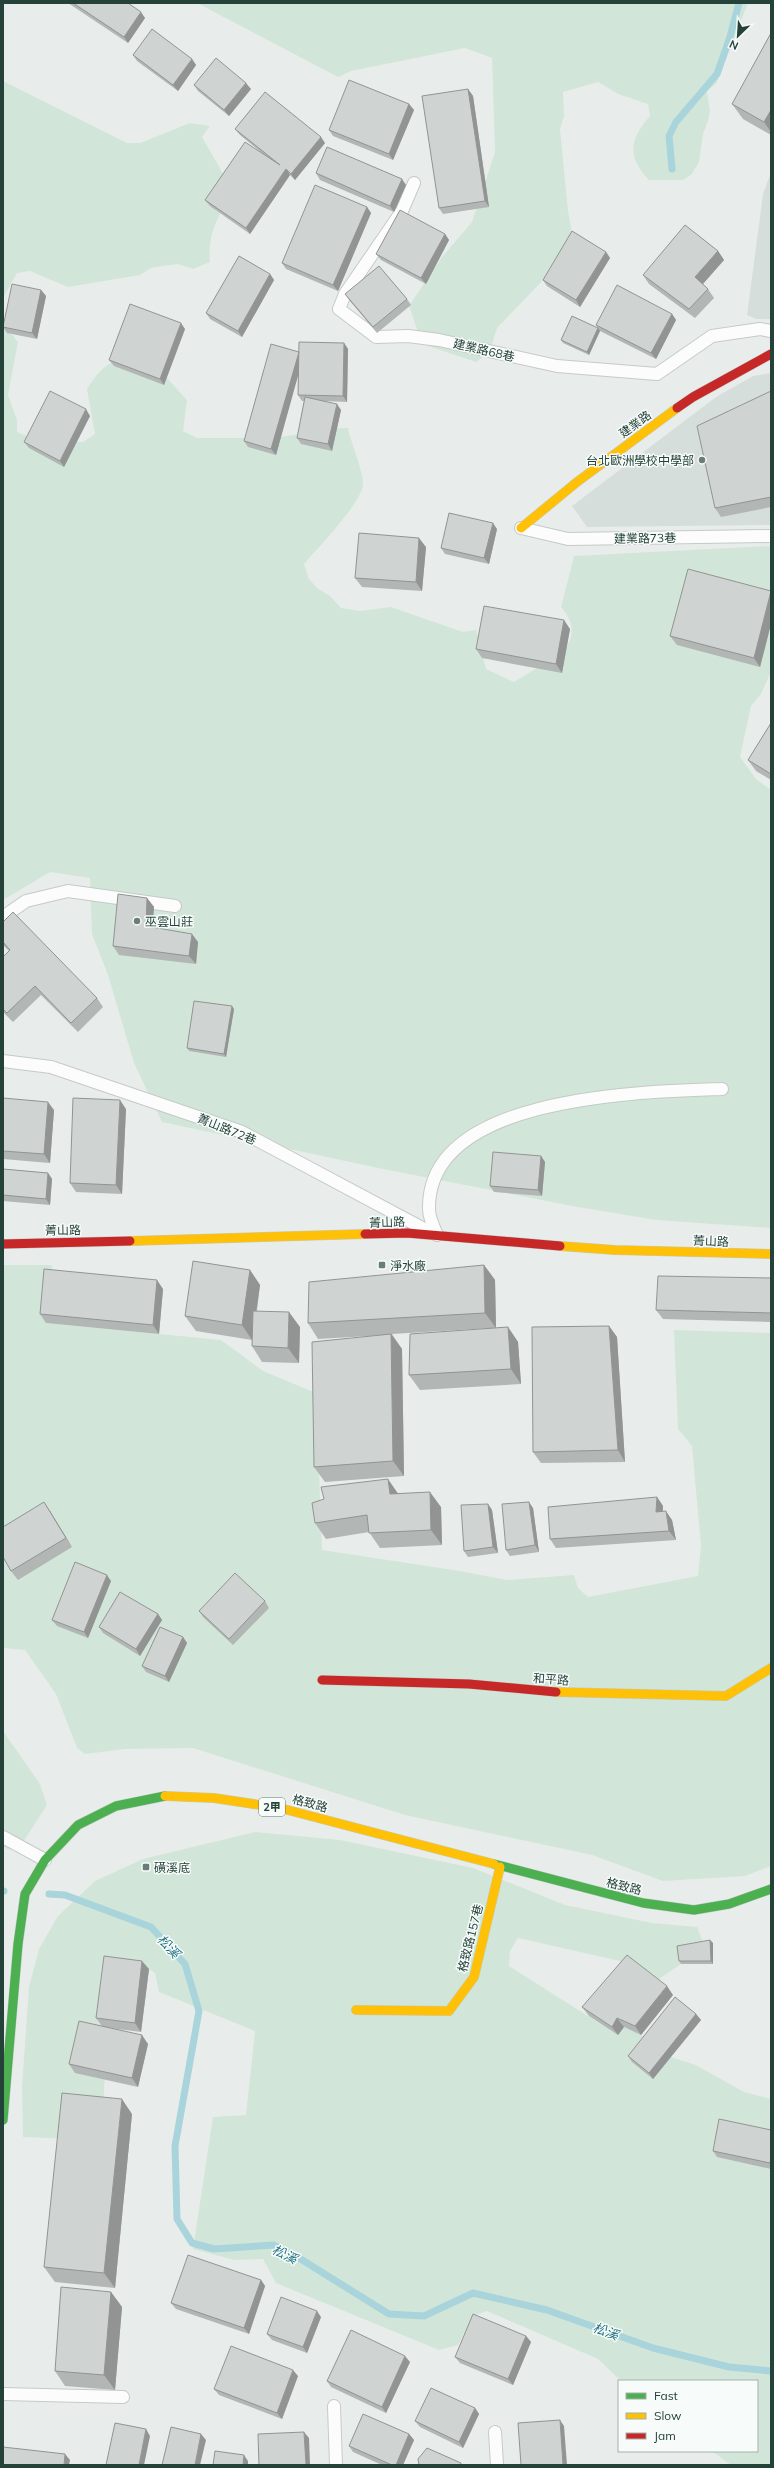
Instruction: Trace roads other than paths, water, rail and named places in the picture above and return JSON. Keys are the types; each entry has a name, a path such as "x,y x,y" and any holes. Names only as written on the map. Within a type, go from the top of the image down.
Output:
{"street":[{"name":"建業路","path":"521,528 577,482 693,397 771,354"},
{"name":"菁山路","path":"3,1244 407,1233 615,1250 771,1254"},
{"name":"和平路","path":"322,1680 469,1684 569,1693 726,1696 771,1668"},
{"name":"格致路","path":"3,2120 18,1944 25,1894 45,1860 78,1825 116,1806 161,1796 214,1798 280,1808 500,1867 643,1903 694,1910 730,1904 771,1888"},
{"name":"格致路157巷","path":"356,2010 450,2011 474,1977 500,1867"}],"lane":[{"name":"建業路68巷","path":"414,184 402,211 345,294 339,309 376,337 408,336 439,340 557,366 657,374 712,336 760,329 771,331"},
{"name":"建業路73巷","path":"521,528 568,539 771,536"},
{"path":"3,917 26,901 68,891 175,906"},
{"name":"菁山路72巷","path":"3,1061 51,1067 242,1132 437,1236"},
{"path":"437,1236 428,1210 434,1176 461,1144 490,1125 519,1113 590,1099 662,1091 722,1089"},
{"path":"3,1837 45,1860"},
{"path":"3,2394 123,2397"},
{"path":"334,2406 336,2465"},
{"path":"495,2432 497,2465"}],"waterway":[{"path":"672,169 669,136 676,122 717,74 730,37 739,3"},
{"name":"松溪","path":"49,1894 65,1895 151,1927 185,1964 199,2011 175,2146 177,2219 192,2243 214,2249 274,2245 299,2258 389,2314 424,2316 473,2293 547,2310 653,2348 729,2367 771,2371"}],"place":[{"name":"台北歐洲學校中學部","path":"702,460"},
{"name":"巫雲山莊","path":"137,921"},
{"name":"淨水廠","path":"382,1265"},
{"name":"磺溪底","path":"146,1867"}]}
